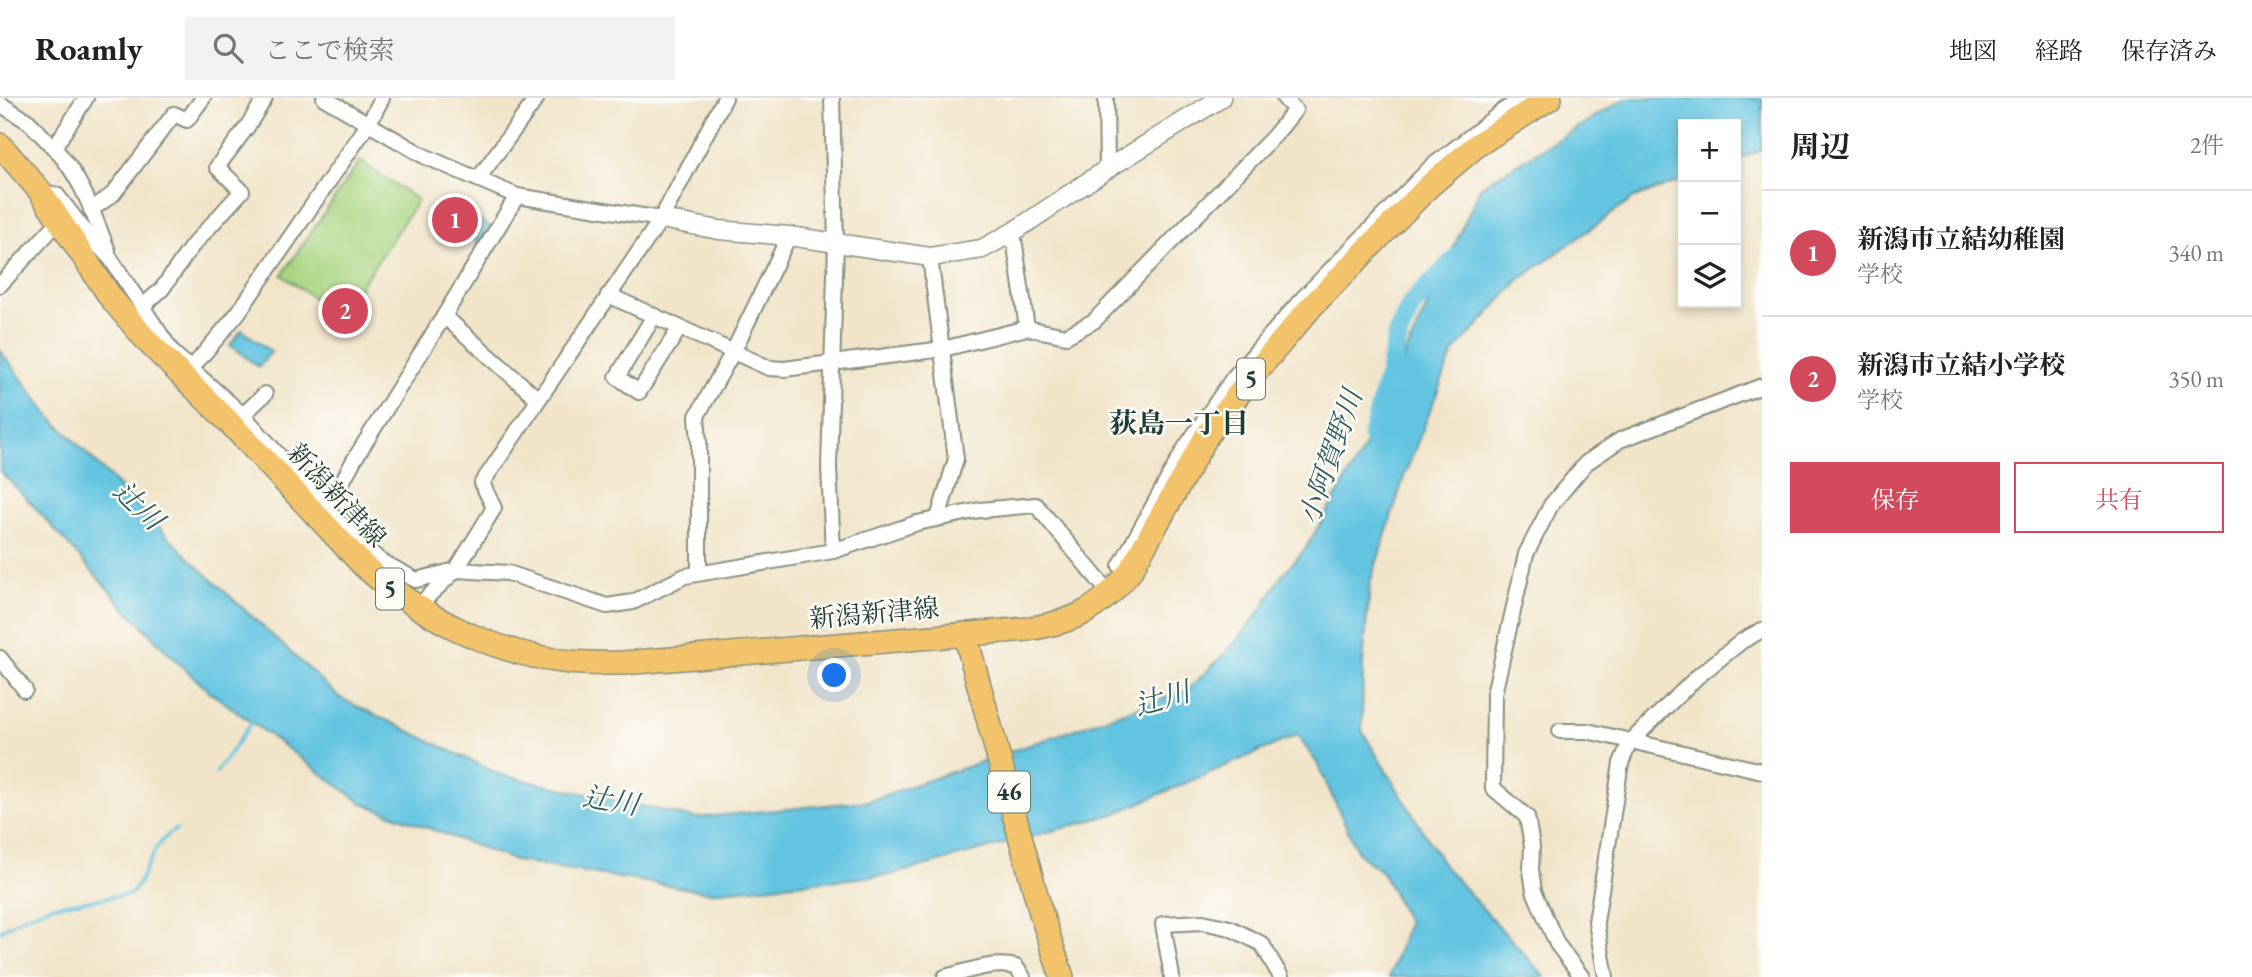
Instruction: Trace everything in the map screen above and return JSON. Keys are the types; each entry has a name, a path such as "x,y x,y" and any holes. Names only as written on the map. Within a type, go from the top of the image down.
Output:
{"main road":[{"name":"5","path":"965,634 1059,624 1081,615 1111,590 1129,573 1207,435 1311,307 1430,185 1477,145 1550,98"},
{"name":"新潟新津線","path":"0,145 40,191 111,298 148,342 236,419 364,566 416,608 507,650 571,663 623,663 965,634"},
{"name":"46","path":"965,634 1041,913 1062,977"}],"street":[{"path":"54,148 86,98"},
{"path":"91,210 113,194 174,114 187,120 203,98"},
{"path":"143,306 162,289 192,246 242,191 217,167 265,98"},
{"path":"324,98 424,156 517,197 719,230 789,236 930,257 982,249 1013,232 1221,98"},
{"path":"191,369 239,313 369,123 382,98"},
{"path":"478,179 537,98"},
{"path":"40,191 57,195 110,258 173,353 379,560 416,608 456,570 494,508 482,483 662,219 725,98"},
{"path":"832,98 836,243 829,467 833,551"},
{"path":"1106,98 1107,169"},
{"path":"608,295 769,368 784,369 943,349 1027,328 1066,336 1094,321 1274,136 1295,110 1284,98"},
{"path":"379,560 416,580 456,570 508,573 607,606 634,602 685,576 833,551 938,518 990,508 1036,505 1111,590 1185,448 1233,378 1302,299 1431,167 1504,110 1524,98"},
{"path":"0,104 29,122 69,164 82,185 110,258"},
{"path":"69,164 88,235"},
{"path":"327,510 354,460 517,197"},
{"path":"0,285 59,220"},
{"path":"1013,232 1027,328"},
{"path":"699,573 697,416 733,352 789,236"},
{"path":"930,257 956,459 938,518"},
{"path":"444,316 538,399"},
{"path":"654,316 617,377 639,392 679,329"},
{"path":"148,342 173,353"},
{"path":"1582,977 1557,944 1534,891 1532,846 1527,817 1493,788 1494,694 1526,554 1551,505 1586,463 1620,440 1762,386"},
{"path":"236,419 265,394"},
{"path":"1606,977 1596,922 1619,775 1630,742 1698,677 1742,641 1762,630"},
{"path":"0,658 25,690"},
{"path":"1560,731 1587,731 1762,771"},
{"path":"1172,977 1163,923 1203,922 1230,928 1262,944 1281,977"},
{"path":"945,977 989,966 1006,965 1016,967 1023,977"}],"green space":[{"path":"360,161 418,200 340,317 282,275"}],"water":[{"name":"辻川","path":"1626,98 1762,98 1762,150 1741,158 1741,119 1678,119 1678,182 1634,198 1519,280 1453,353 1405,474 1370,583 1363,662 1362,731 1445,867 1545,977 1389,977 1408,923 1383,873 1359,854 1317,763 1297,735 1114,814 890,875 709,892 516,861 362,803 210,692 126,609 0,471 0,350 49,415 193,562 340,698 501,775 695,818 868,801 1188,690 1233,645 1259,613 1282,575 1306,548 1361,454 1481,186"},
{"path":"478,218 490,227 479,243 467,235"},
{"path":"242,330 271,352 259,367 230,345"}],"waterway":[{"name":"小阿賀野川","path":"1373,436 1398,334 1412,304 1460,256"},
{"path":"216,773 253,720"},
{"path":"0,931 51,906 131,894 161,842 177,829"}],"place":[{"name":"新潟市立結幼稚園","path":"455,220"},
{"name":"新潟市立結小学校","path":"345,311"}],"district":[{"name":"荻島一丁目","path":"1179,423"}]}
